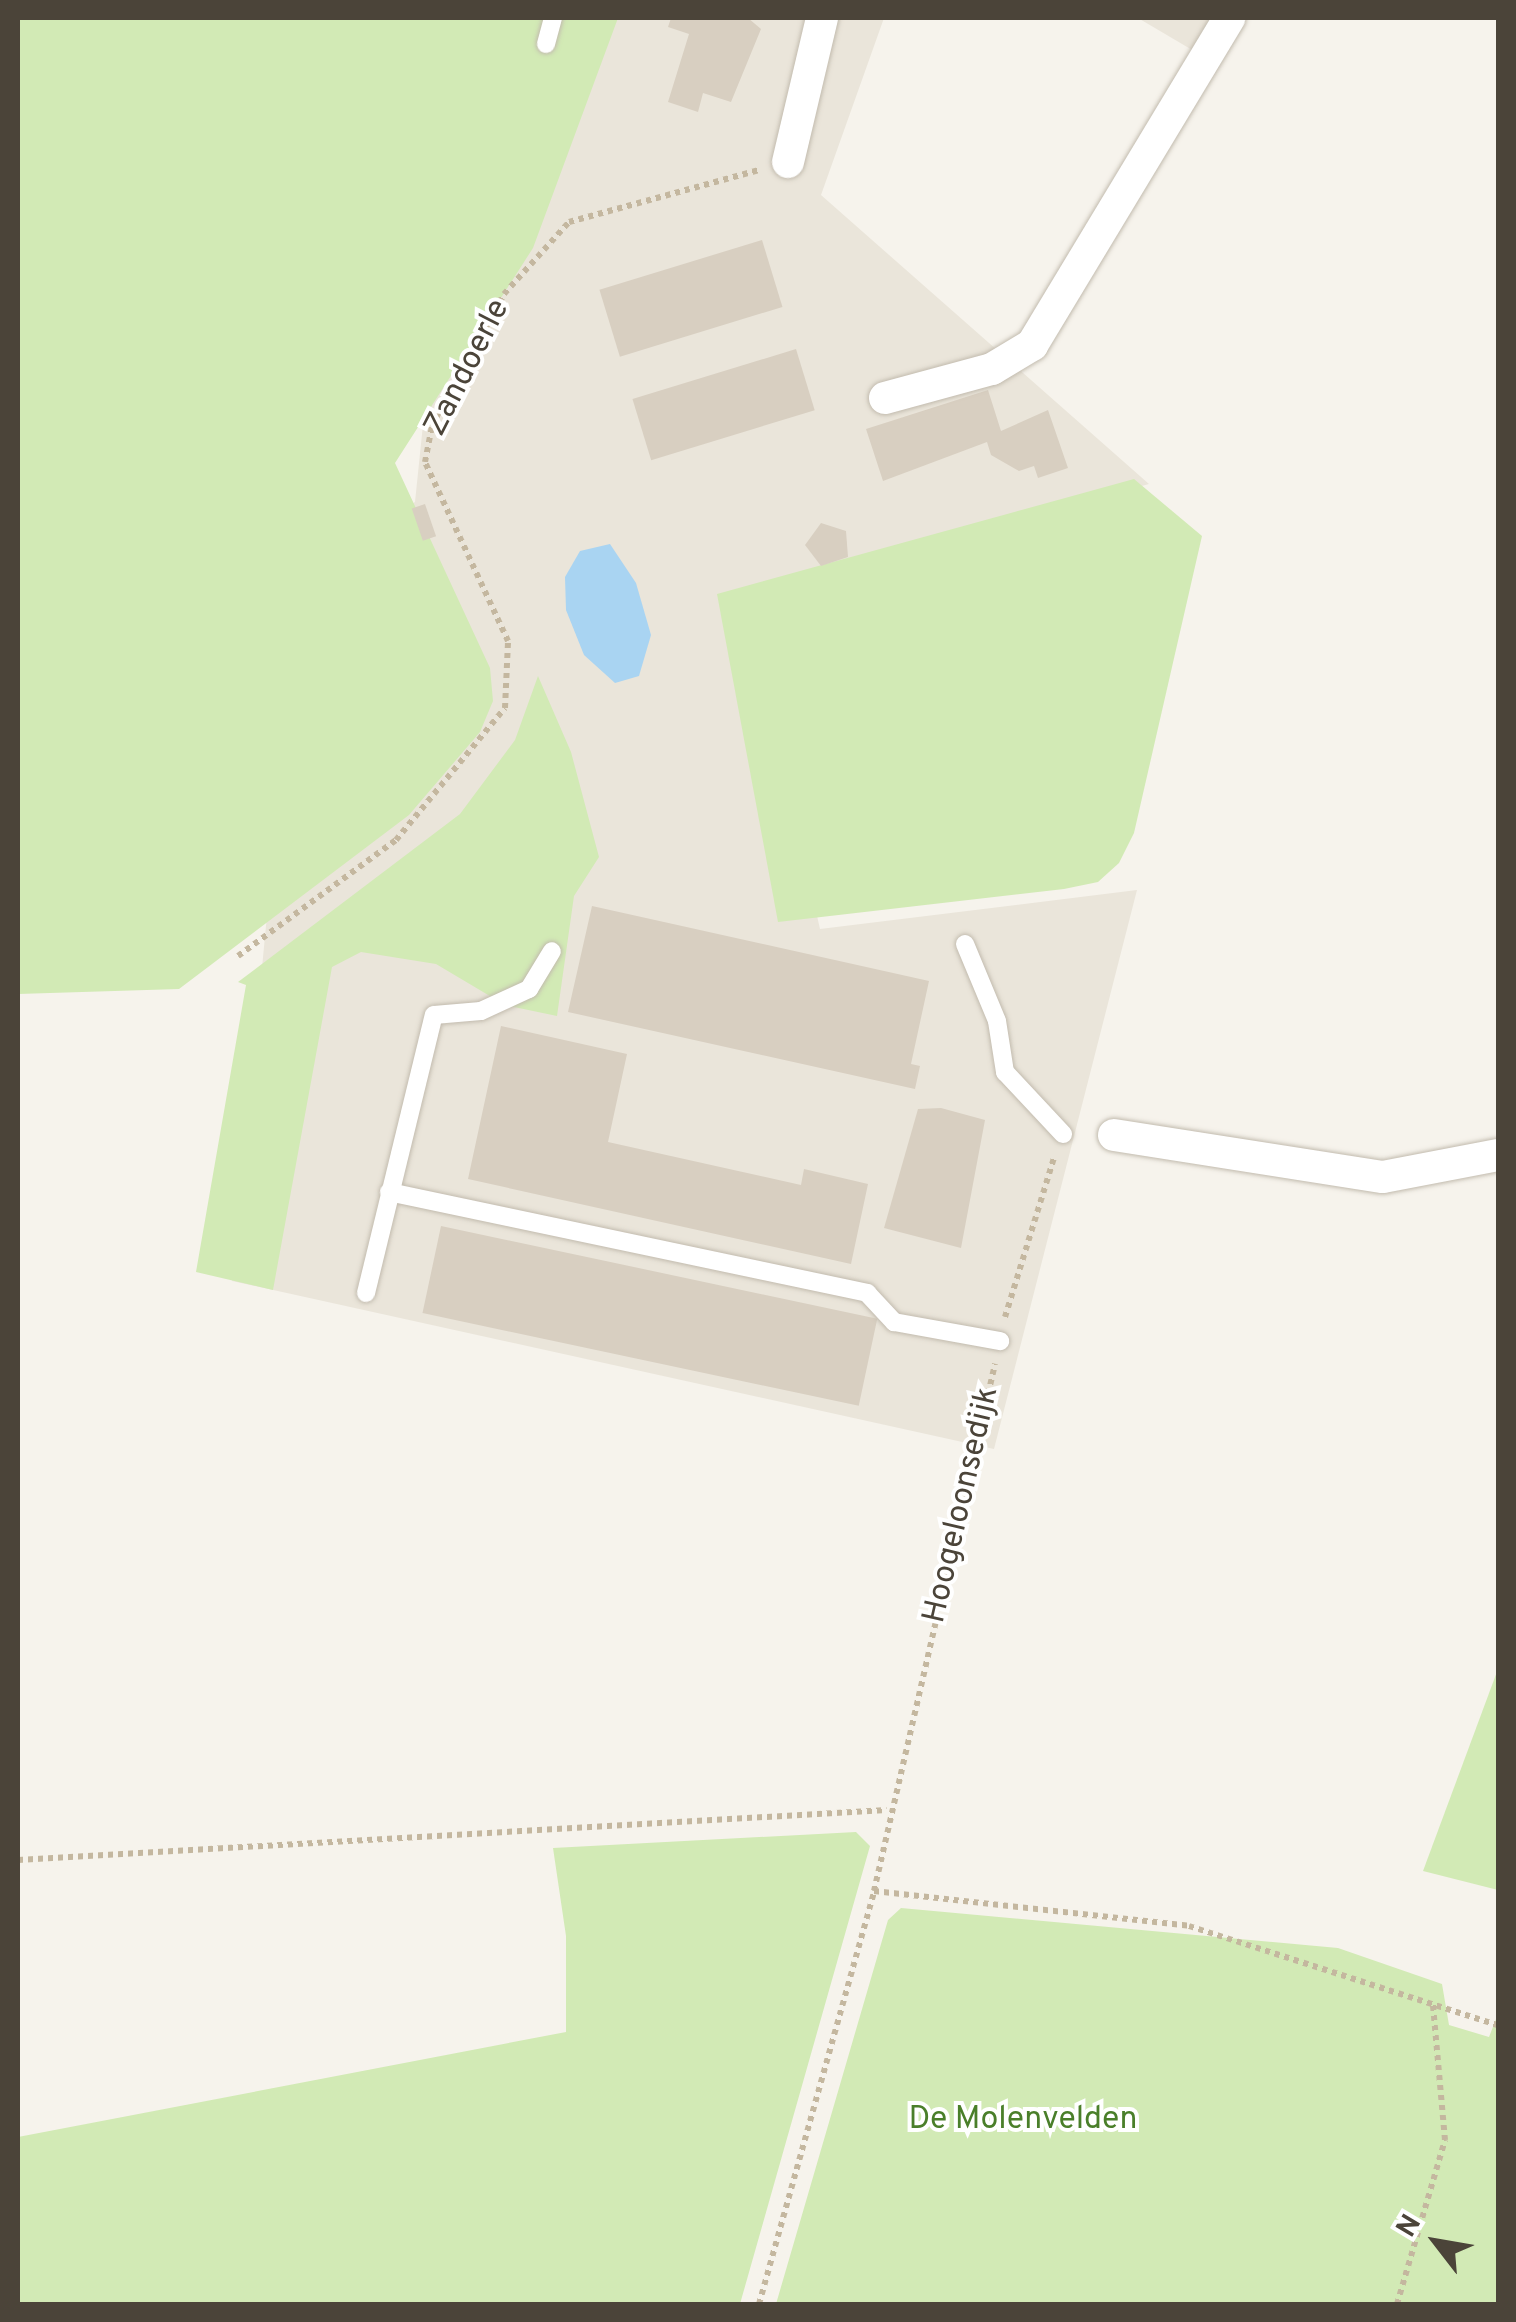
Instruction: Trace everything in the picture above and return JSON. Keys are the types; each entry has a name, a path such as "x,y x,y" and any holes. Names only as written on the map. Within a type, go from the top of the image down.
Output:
{"street":[{"path":"788,162 822,18"},
{"path":"885,398 992,369 1032,345 1229,18"},
{"path":"1114,1136 1383,1178 1498,1155"}],"lane":[{"path":"546,44 553,18"},
{"path":"965,944 997,1021 1005,1072 1063,1134"},
{"path":"366,1293 434,1015 481,1012 530,989 552,951"},
{"path":"389,1192 867,1293 894,1322 1000,1341"}],"path":[{"name":"Zandoerle","path":"238,956 396,840 505,708 508,641 425,462 432,425 504,294 569,222 788,162"},
{"name":"Hoogeloonsedijk","path":"759,2304 874,1890 887,1810 1020,1252 1063,1134"},
{"path":"18,1860 887,1810"},
{"path":"874,1890 1189,1926 1498,2025"},
{"path":"1397,2304 1446,2140 1433,2005"}],"shaded area":[{"path":"465,18 884,18 821,195 1149,484 744,594 820,929 1137,890 994,1449 232,1281 300,571 415,502"},
{"path":"1138,18 1221,18 1199,54"}],"green space":[{"path":"18,18 618,18 533,248 395,463 490,668 493,701 480,732 409,815 179,989 18,994"},
{"path":"1134,479 1202,536 1134,833 1119,863 1098,882 1064,889 778,922 717,594"},
{"path":"538,676 571,752 599,857 574,896 557,1016 505,1005 436,964 361,952 332,967 273,1290 196,1272 246,985 238,982 460,814 515,740"},
{"path":"1498,1669 1498,1890 1423,1871"},
{"path":"856,1832 870,1846 740,2304 18,2304 18,2137 566,2032 566,1936 553,1848"},
{"name":"De Molenvelden","path":"901,1908 1338,1948 1442,1984 1449,2025 1489,2037 1498,2014 1498,2304 776,2304 888,1920"}],"water":[{"path":"610,544 636,583 651,635 639,676 615,683 584,655 566,610 565,577 580,551"}],"building":[{"path":"671,18 748,18 761,29 731,102 703,93 698,112 668,102 689,34 668,27"},
{"path":"762,240 782,307 620,357 599,290"},
{"path":"796,349 815,410 651,460 632,399"},
{"path":"988,390 1001,431 1048,410 1068,468 1038,478 1034,466 1019,471 991,455 987,442 883,481 866,429"},
{"path":"425,504 436,536 423,541 412,509"},
{"path":"821,523 846,531 848,557 821,566 805,545"},
{"path":"592,906 929,981 911,1064 920,1066 915,1089 568,1012"},
{"path":"501,1026 627,1054 608,1142 801,1185 804,1169 868,1184 851,1264 468,1179"},
{"path":"941,1108 985,1120 961,1248 884,1228 918,1109"},
{"path":"441,1226 877,1319 859,1406 422,1313"}]}
